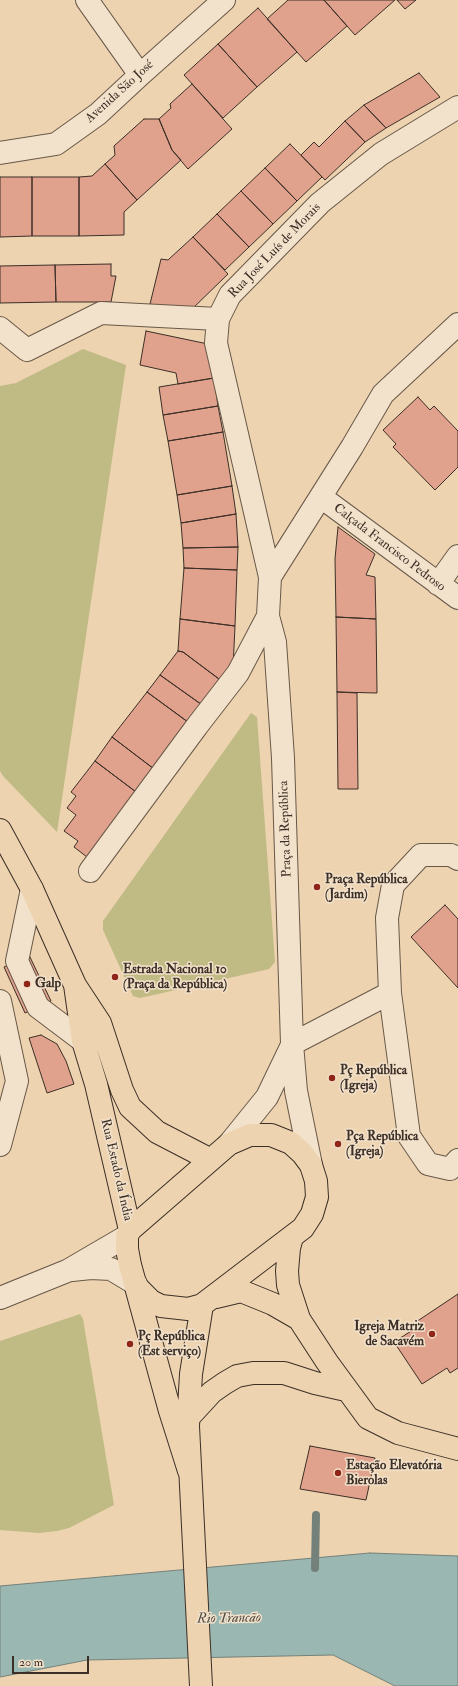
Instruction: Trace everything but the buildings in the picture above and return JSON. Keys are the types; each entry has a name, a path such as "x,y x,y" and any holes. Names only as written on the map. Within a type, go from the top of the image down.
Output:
{"main road":[{"name":"Rua Estado da Índia","path":"0,830 32,889 75,985 100,1023 122,1090 130,1107 157,1132 209,1159"},
{"name":"Rua Estado da Índia","path":"75,985 83,1041 96,1084 128,1233 127,1249 170,1411 190,1471"},
{"name":"Praça da República","path":"128,1233 209,1159 228,1144 250,1135 271,1135 292,1144 302,1153 311,1165 316,1181 316,1197 312,1214 298,1232"},
{"path":"201,1686 190,1471 189,1417 191,1374 208,1302 298,1232"},
{"path":"298,1232 289,1248 287,1271 288,1285 299,1319 346,1390 368,1418 398,1433 458,1449"},
{"path":"136,1285 151,1301 161,1306 188,1309 241,1291 273,1304 299,1319"},
{"path":"189,1417 212,1392 225,1383 237,1376 253,1373 284,1373 314,1383 346,1390"}],"street":[{"path":"87,0 140,75"},
{"name":"Avenida São José","path":"0,153 56,144 98,114 224,0"},
{"name":"Rua José Luís de Morais","path":"270,577 216,342 218,319 230,295 320,203 381,154 458,107"},
{"path":"0,328 27,350 101,313 218,319"},
{"name":"Praça da República","path":"311,1165 296,1091 292,1044 283,758 275,642 268,616 270,577 321,497 383,394 458,324"},
{"name":"Calçada Francisco Pedroso","path":"321,497 458,598"},
{"path":"438,584 458,556"},
{"path":"438,584 458,571"},
{"name":"Praça da República","path":"90,871 238,673 268,616"},
{"path":"458,860 451,855 421,855 393,885 387,918 390,994 409,1136 428,1164 450,1169 458,1160"},
{"path":"32,889 16,961 38,1007 83,1041"},
{"path":"292,1044 390,994"},
{"path":"0,1001 17,1081 0,1145"},
{"name":"Praça da República","path":"228,1144 267,1097 292,1044"},
{"path":"0,1298 67,1271 128,1233"},
{"path":"67,1271 91,1268 111,1269 136,1285"}],"shaded area":[{"path":"83,349 126,365 57,832 3,776 0,771 0,386 16,383"},
{"path":"251,713 257,717 275,962 269,969 140,998 133,996 103,930 103,921"},
{"path":"80,1314 83,1319 114,1505 69,1528 57,1531 39,1533 0,1530 0,1341"}],"water":[{"name":"Rio Trancão","path":"370,1553 458,1556 458,1686 395,1686 333,1655 87,1660 0,1677 0,1586"}],"waterway":[{"path":"315,1568 316,1515"}],"place":[{"name":"Praça República (Jardim)","path":"317,887"},
{"name":"Estrada Nacional 10 (Praça da República)","path":"115,977"},
{"name":"Galp","path":"27,984"},
{"name":"Pç República (Igreja)","path":"332,1078"},
{"name":"Pça República (Igreja)","path":"338,1144"},
{"name":"Igreja Matriz de Sacavém","path":"432,1334"},
{"name":"Pç República (Est serviço)","path":"130,1344"},
{"name":"Estação Elevatória Bierolas","path":"338,1473"}]}
